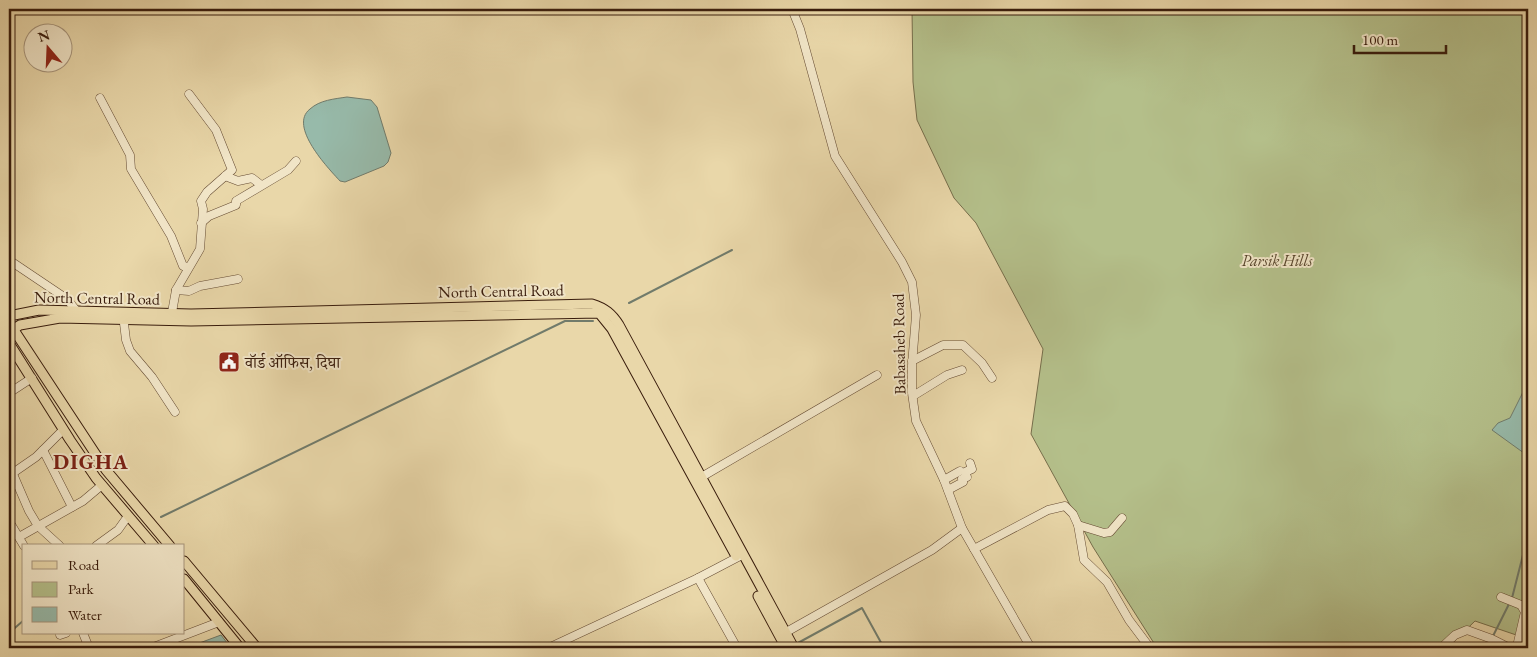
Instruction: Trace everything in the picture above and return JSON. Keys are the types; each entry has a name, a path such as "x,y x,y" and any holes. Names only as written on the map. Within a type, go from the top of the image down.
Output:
{"main road":[{"name":"North Central Road","path":"10,328 32,322 60,318 171,318 592,304 612,314 619,325 698,479 787,641"},
{"name":"North Central Road","path":"9,316 38,310 76,309 124,317"},
{"path":"10,328 106,470 168,544"},
{"path":"9,343 64,430 102,485 152,544"},
{"path":"185,562 257,648"},
{"path":"185,580 240,648"}],"street":[{"name":"Babasaheb Road","path":"792,9 800,29 836,156 902,262 912,282 916,315 912,360 912,396 916,421 944,480 962,528 1031,648"},
{"path":"171,318 176,290 188,266 200,249 203,209 201,201 207,192 232,170 216,130 189,94"},
{"path":"100,98 130,155 131,169 171,236 183,266 188,266"},
{"path":"201,223 209,216 236,205 236,201 288,170 296,161"},
{"path":"225,176 238,181 252,178 261,185"},
{"path":"9,260 67,299 76,309"},
{"path":"176,290 189,291 200,286 238,279"},
{"path":"124,317 130,351 152,376 175,412"},
{"path":"912,360 943,345 963,345 982,363 992,378"},
{"path":"912,396 947,375 962,370"},
{"path":"698,479 877,375"},
{"path":"9,393 32,378"},
{"path":"58,544 38,526 11,475 43,450 64,430"},
{"path":"43,450 72,506"},
{"path":"948,490 963,482 962,479 967,477 965,472 972,469 970,463"},
{"path":"944,480 960,471"},
{"path":"19,537 72,506 102,485"},
{"path":"974,549 1048,510 1065,506 1073,514 1078,525 1084,560 1107,582 1129,620 1150,648"},
{"path":"99,544 118,530 128,516"},
{"path":"1078,525 1104,533 1110,532 1122,518"},
{"path":"9,521 23,544"},
{"path":"787,641 932,550 962,528"},
{"path":"548,648 698,578 740,556"},
{"path":"698,578 737,648"},
{"path":"1501,597 1521,605 1525,612 1518,642 1520,648"},
{"path":"151,648 219,622"},
{"path":"1440,648 1455,635 1467,630 1510,648"},
{"path":"83,634 89,648"},
{"path":"1491,648 1494,640"}],"green space":[{"name":"Parsik Hills","path":"912,9 1528,9 1528,639 1475,621 1447,648 1157,648 1093,547 1031,434 1043,349 976,223 954,198 917,120 913,82"}],"water":[{"path":"347,97 371,100 377,107 391,153 388,162 384,166 345,182 340,181 327,167 312,146 304,126 304,116 314,106 327,100"},
{"path":"1528,390 1528,456 1492,430 1498,423 1510,418 1523,392"},
{"path":"221,635 231,648 186,648"}],"waterway":[{"path":"629,303 732,250"},
{"path":"161,517 565,321 593,321"},
{"path":"1512,598 1524,551 1528,544"},
{"path":"1493,636 1510,602"},
{"path":"796,644 862,608 884,648"},
{"path":"9,633 22,622"},
{"path":"1481,648 1490,640"}],"place":[{"name":"वॉर्ड ऑफिस, दिघा","path":"229,362"}],"district":[{"name":"DIGHA","path":"91,461"}]}
